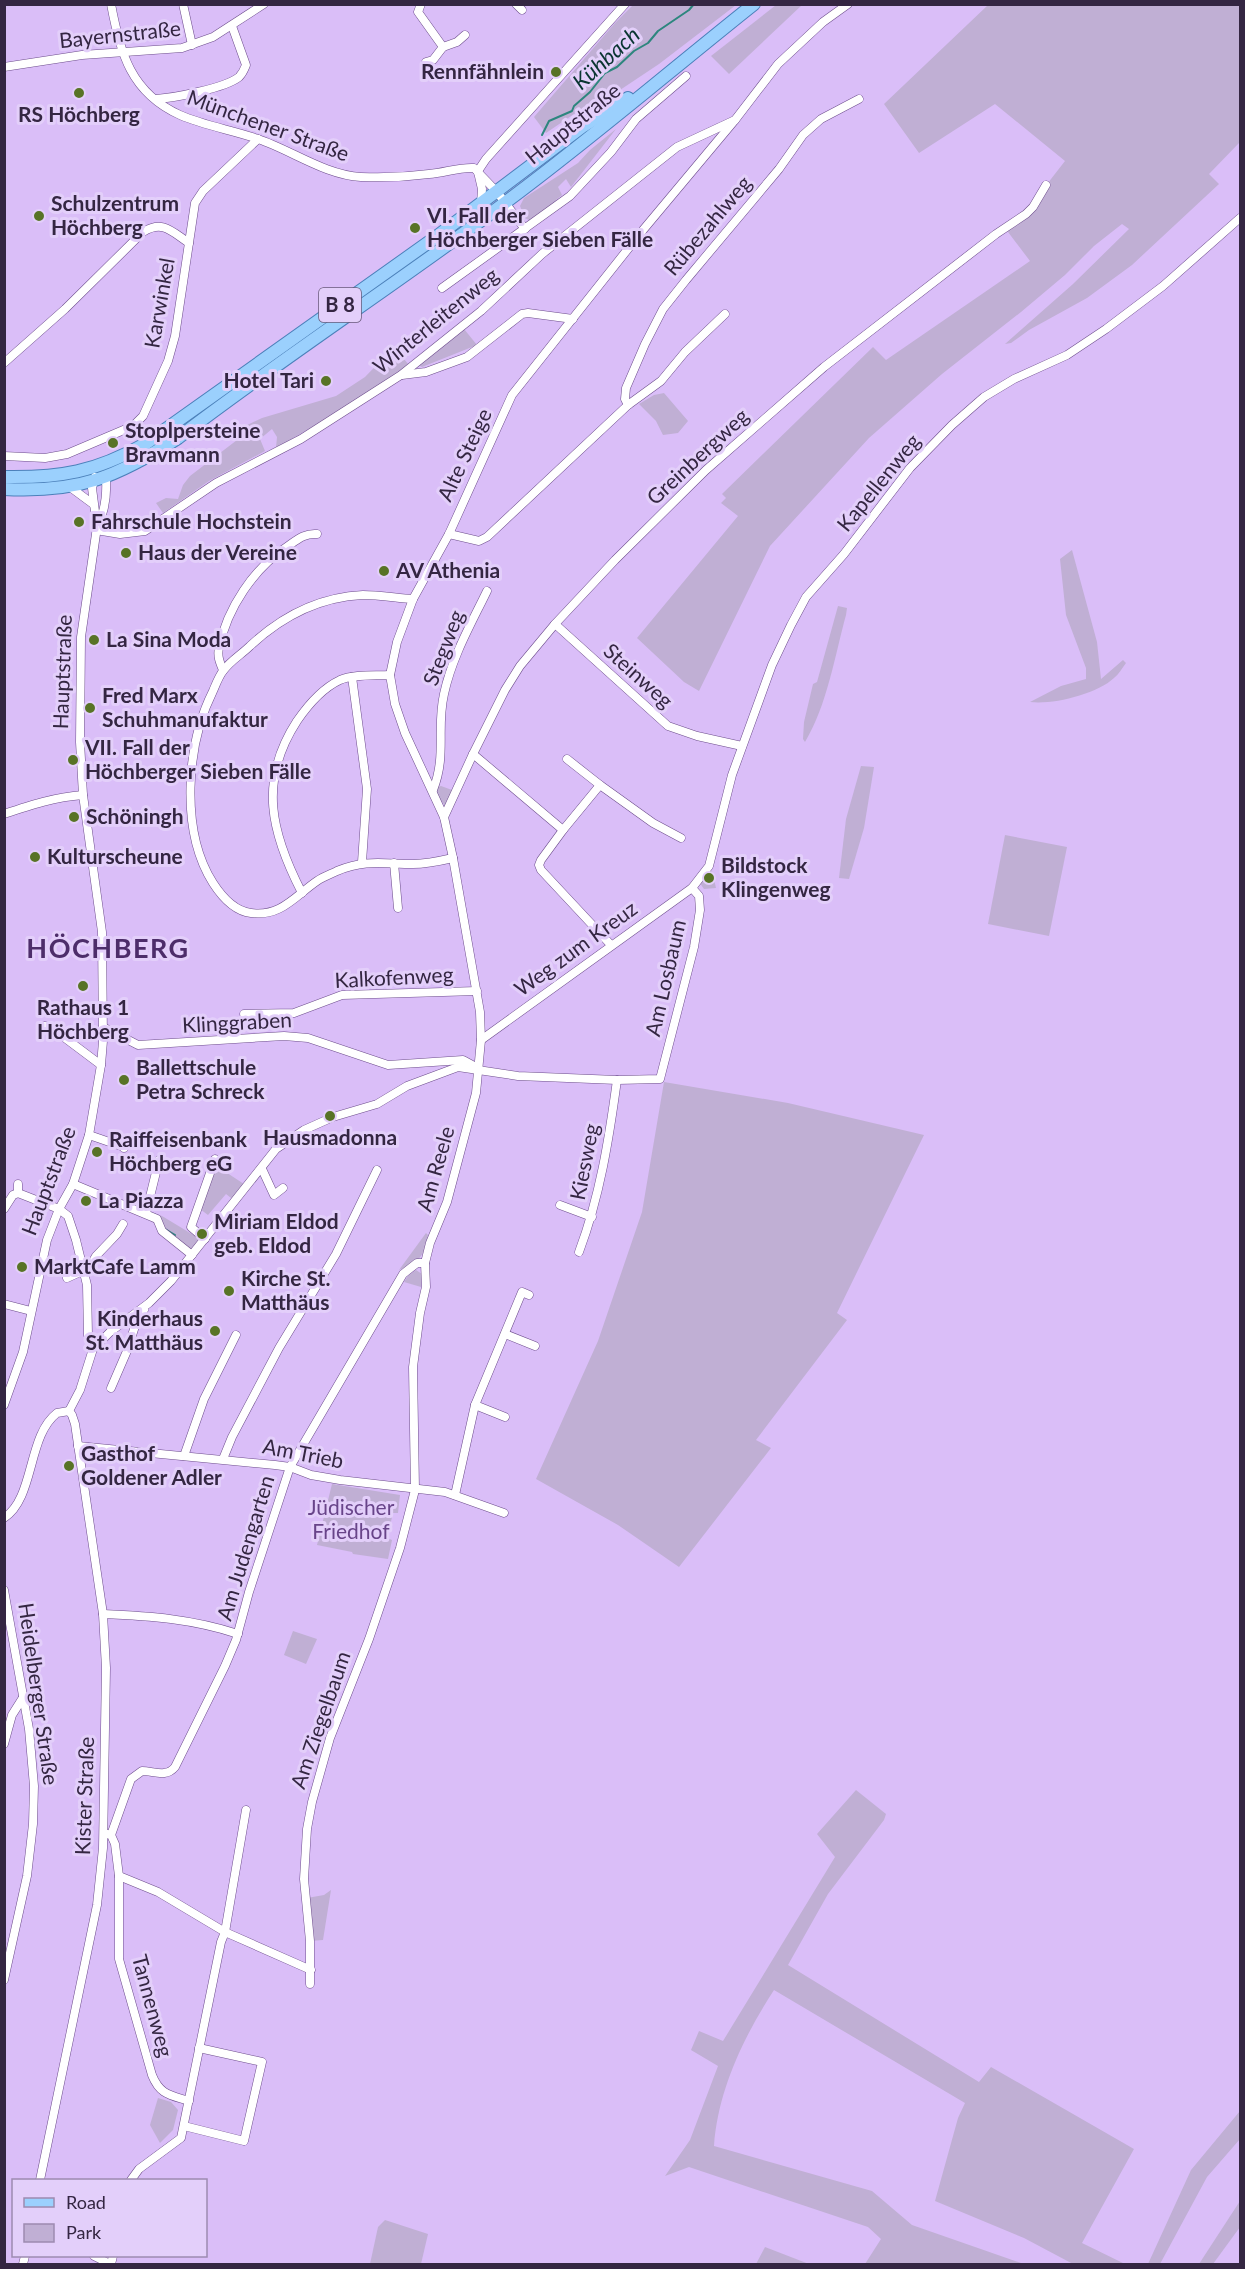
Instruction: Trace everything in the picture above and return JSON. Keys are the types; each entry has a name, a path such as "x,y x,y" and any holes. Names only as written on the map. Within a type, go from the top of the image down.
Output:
{"main road":[{"name":"Hauptstraße","path":"99,473 144,460 178,438 505,203 591,138 754,4"},
{"name":"Hauptstraße","path":"99,473 145,444 482,204 582,127 665,75"},
{"name":"B 8","path":"4,477 99,473"},
{"name":"B 8","path":"4,489 37,490 70,487 99,473"}],"street":[{"name":"Münchener Straße","path":"111,4 128,69 156,99 179,114 258,139 334,171 357,177 390,178 468,168 478,171"},
{"path":"183,4 192,45"},
{"name":"Bayernstraße","path":"4,67 82,55 182,48 231,26 264,4"},
{"path":"421,4 418,12 443,47"},
{"path":"482,204 482,189 478,171 486,159 625,4"},
{"name":"Winterleitenweg","path":"96,529 120,534 145,531 216,483 301,439 400,375 481,311 551,247 677,147 735,120 778,64 809,34 845,5"},
{"path":"156,99 182,96 239,76 246,65 231,26"},
{"path":"426,62 433,60 443,47 457,42 465,35"},
{"path":"442,288 570,196 584,183 636,119 686,76"},
{"name":"Rübezahlweg","path":"628,405 625,399 626,388 645,344 663,309 674,294 779,169 803,135 821,119 859,99"},
{"name":"Alte Steige","path":"453,858 444,817 405,732 395,704 390,675 397,642 413,599 449,534 513,395 735,120"},
{"name":"Karwinkel","path":"4,456 45,458 67,454 94,444 139,422 155,394 175,336 195,203 203,191 258,139"},
{"path":"478,171 525,229"},
{"name":"Greinbergweg","path":"444,817 473,754 520,666 555,624 615,560 706,470 824,367 996,234 1026,214 1046,185"},
{"name":"Kapellenweg","path":"692,888 709,866 742,746 772,665 791,625 806,597 844,554 910,468 952,425 984,397 1014,379 1067,355 1106,329 1163,286 1240,218"},
{"path":"4,363 65,309 143,232 154,226 165,227 189,243"},
{"path":"400,375 426,372 467,357 522,314 573,319"},
{"path":"449,534 479,541 487,537 628,405 661,381 685,352 725,314"},
{"name":"Hauptstraße","path":"31,1311 47,1240 59,1209 73,1184 89,1135 101,1065 102,932 83,795 80,742 81,637 96,529 93,504 99,473"},
{"name":"Hauptstraße","path":"96,529 103,516 99,473"},
{"path":"70,487 93,504"},
{"path":"223,670 219,659 219,649 231,612 250,582 277,554 308,533 317,534"},
{"name":"Stegweg","path":"433,790 440,774 442,758 440,721 444,694 462,641 487,591"},
{"path":"413,599 363,595 315,604 268,629 223,670 208,700 202,719 191,779 192,817 206,872 220,894 234,908 249,913 278,911 293,902 319,879 362,862 425,863 453,858"},
{"name":"Steinweg","path":"555,624 668,726 697,736 742,746"},
{"path":"302,893 277,836 273,801 279,756 301,714 332,685 352,677 390,675"},
{"path":"352,677 367,789 362,862"},
{"path":"473,754 563,830"},
{"path":"567,759 653,823 681,838"},
{"path":"600,785 563,830 539,865 541,870 611,945"},
{"path":"4,814 40,801 83,795"},
{"name":"Am Reele","path":"416,1490 413,1367 426,1287 425,1263 430,1243 447,1202 476,1093 481,1040 477,991 453,858"},
{"path":"394,863 398,908"},
{"name":"Weg zum Kreuz","path":"481,1040 692,888"},
{"name":"Am Losbaum","path":"617,1080 660,1079 694,946 700,910 699,896 692,888"},
{"name":"Kalkofenweg","path":"244,1014 294,1013 342,995 477,991"},
{"path":"44,1026 59,1027 61,1035 101,1065"},
{"name":"Klinggraben","path":"103,1027 138,1045 284,1036 316,1040 388,1065 463,1060 478,1068"},
{"path":"4,1518 17,1507 45,1427 57,1413 69,1411 80,1389 93,1349 110,1332 144,1307 171,1281 276,1149 304,1130 333,1117 377,1104 407,1086 458,1067 478,1068 518,1076 617,1080"},
{"name":"Kiesweg","path":"560,1205 592,1217 608,1145 617,1080"},
{"path":"89,1135 124,1148"},
{"path":"205,1239 191,1227 215,1159"},
{"path":"146,1213 159,1160"},
{"path":"262,1169 274,1195 283,1188"},
{"path":"223,1459 232,1437 279,1348 336,1254 377,1170"},
{"path":"18,1184 18,1193"},
{"path":"73,1184 157,1219 162,1231 192,1255"},
{"path":"4,1209 13,1195 18,1193 59,1209 68,1216 87,1285 88,1335 93,1349"},
{"path":"579,1251 592,1217"},
{"path":"67,1278 82,1269 89,1268 123,1224"},
{"name":"Am Judengarten","path":"107,1834 131,1779 141,1771 165,1774 175,1767 225,1666 238,1634 249,1592 290,1467 403,1274 417,1263 425,1263"},
{"path":"455,1495 476,1405 522,1293 529,1295"},
{"path":"4,1304 31,1311 23,1352 4,1405"},
{"path":"111,1388 144,1307"},
{"path":"126,1321 133,1330"},
{"path":"505,1334 536,1346"},
{"path":"184,1456 204,1399 236,1335"},
{"path":"476,1405 505,1417"},
{"name":"Kister Straße","path":"40,2179 97,1905 107,1834 106,1668 103,1614 78,1446 72,1415 69,1411"},
{"name":"Am Trieb","path":"78,1446 290,1467 311,1475 455,1495 504,1513"},
{"name":"Am Ziegelbaum","path":"310,1984 310,1941 304,1879 312,1802 330,1738 369,1639 400,1548 416,1490"},
{"name":"Heidelberger Straße","path":"4,1590 24,1696 34,1786 33,1824 27,1876 4,1980"},
{"path":"103,1614 156,1616 189,1621 238,1634"},
{"path":"4,1744 12,1715 24,1696"},
{"path":"132,2179 139,2169 181,2138 220,1942 225,1932 246,1810"},
{"name":"Tannenweg","path":"107,1834 115,1844 119,1875 118,1959 153,2075 157,2088 189,2101"},
{"path":"119,1875 158,1892 225,1932 310,1970"},
{"path":"184,2126 244,2141 262,2062 199,2048"},
{"path":"96,2257 110,2265"}],"green space":[{"path":"634,4 736,5 659,64 617,92 574,114 546,133 534,117"},
{"path":"776,5 802,5 729,74 711,56"},
{"path":"988,5 1240,5 1240,142 1209,174 1219,184 1132,265 1087,298 1029,330 1011,343 1005,344 1073,284 1129,229 1122,224 1094,246 1065,275 942,374 869,438 770,546 699,691 684,682 637,638 738,516 721,503 726,498 722,494 873,347 886,360 1030,261 1005,228 1037,197 1065,161 995,104 919,153 884,104"},
{"path":"616,129 571,187 566,179 558,187 562,195 556,200 557,202 531,221 525,218 520,206 524,198 578,163"},
{"path":"464,329 477,345 422,367 418,365"},
{"path":"394,347 409,365 343,409 276,448 277,437 272,429 260,439 265,451 209,481 163,513 156,503 166,498 178,499 183,485 190,476 237,440 239,429 262,418 336,396 365,377"},
{"path":"664,393 688,421 678,433 663,435 656,421 639,404 654,395"},
{"path":"1072,550 1097,642 1101,679 1123,660 1126,663 1116,676 1097,689 1062,700 1030,702 1061,686 1086,679 1086,668 1066,615 1060,559"},
{"path":"838,606 847,608 846,615 825,697 805,742 803,739 804,722 813,684 817,682"},
{"path":"861,766 874,767 864,828 849,879 839,878 846,819"},
{"path":"437,787 452,790 445,806 436,793"},
{"path":"1005,835 1067,847 1049,936 988,924"},
{"path":"707,871 712,871 716,888 704,889 699,882"},
{"path":"664,1082 788,1103 924,1135 837,1313 847,1320 756,1440 771,1448 679,1567 618,1525 536,1479 598,1341 642,1212"},
{"path":"215,1165 247,1186 235,1201 226,1194 208,1215 200,1209"},
{"path":"81,1186 162,1216 200,1239 191,1250 145,1217"},
{"path":"426,1233 427,1242 423,1253 412,1264 399,1270"},
{"path":"416,1270 422,1274 421,1287 404,1282"},
{"name":"Jüdischer Friedhof","path":"332,1484 400,1495 398,1513 393,1513 387,1538 392,1540 388,1559 353,1554 317,1545"},
{"path":"293,1631 317,1639 306,1664 284,1655"},
{"path":"856,1790 886,1814 884,1820 828,1894 788,1965 979,2082 991,2067 1134,2149 1082,2243 1125,2264 1073,2264 1024,2238 935,2201 958,2118 965,2103 774,1990 734,2064 721,2104 714,2146 872,2191 912,2225 1024,2264 865,2264 881,2239 868,2227 689,2167 665,2176 690,2140 718,2066 691,2050 699,2031 723,2041 835,1857 817,1834"},
{"path":"331,1890 323,1940 310,1941 307,1898 324,1895"},
{"path":"158,2098 171,2102 178,2110 173,2130 160,2143 150,2125"},
{"path":"1240,2111 1240,2139 1207,2177 1160,2264 1148,2264 1191,2170"},
{"path":"1240,2201 1240,2227 1213,2264 1199,2264"},
{"path":"385,2220 428,2234 421,2264 370,2264 378,2227"},
{"path":"765,2247 809,2264 756,2264"}],"waterway":[{"name":"Kühbach","path":"542,135 549,121 572,111 605,73 617,67 634,51 648,43 658,31 689,10 694,4"},
{"path":"165,1229 175,1235"}],"place":[{"name":"Rennfähnlein","path":"556,72"},
{"name":"RS Höchberg","path":"79,93"},
{"name":"Schulzentrum Höchberg","path":"39,216"},
{"name":"VI. Fall der Höchberger Sieben Fälle","path":"415,228"},
{"name":"Hotel Tari","path":"326,381"},
{"name":"Stoplpersteine Bravmann","path":"113,443"},
{"name":"Fahrschule Hochstein","path":"79,522"},
{"name":"Haus der Vereine","path":"126,553"},
{"name":"AV Athenia","path":"384,571"},
{"name":"La Sina Moda","path":"94,640"},
{"name":"Fred Marx Schuhmanufaktur","path":"90,708"},
{"name":"VII. Fall der Höchberger Sieben Fälle","path":"73,760"},
{"name":"Schöningh","path":"74,817"},
{"name":"Kulturscheune","path":"35,857"},
{"name":"Bildstock Klingenweg","path":"709,878"},
{"name":"Rathaus 1 Höchberg","path":"83,986"},
{"name":"Ballettschule Petra Schreck","path":"124,1080"},
{"name":"Hausmadonna","path":"330,1116"},
{"name":"Raiffeisenbank Höchberg eG","path":"97,1152"},
{"name":"La Piazza","path":"86,1201"},
{"name":"Miriam Eldod geb. Eldod","path":"202,1234"},
{"name":"MarktCafe Lamm","path":"22,1267"},
{"name":"Kirche St. Matthäus","path":"229,1291"},
{"name":"Kinderhaus St. Matthäus","path":"215,1331"},
{"name":"Gasthof Goldener Adler","path":"69,1466"}],"district":[{"name":"HÖCHBERG","path":"108,949"}]}
